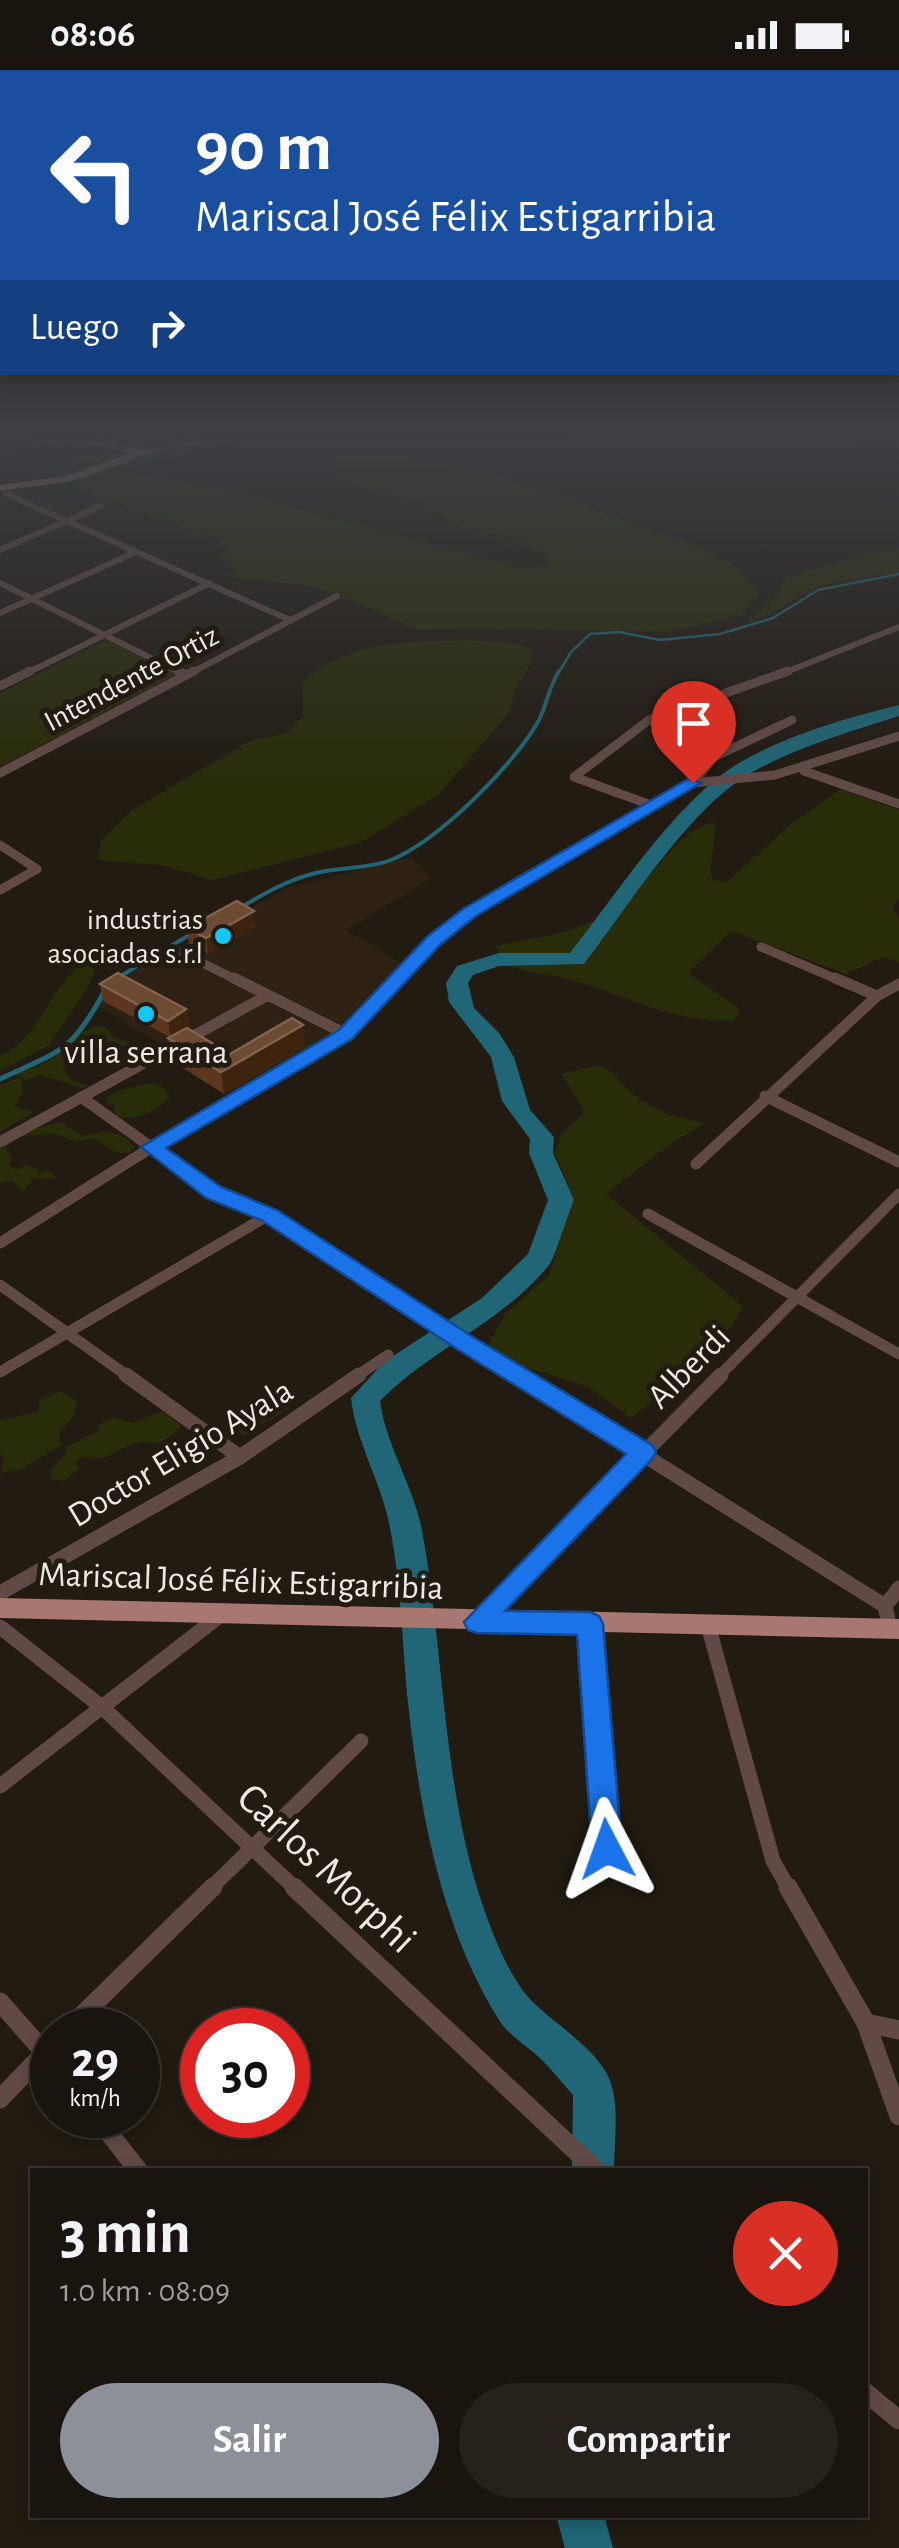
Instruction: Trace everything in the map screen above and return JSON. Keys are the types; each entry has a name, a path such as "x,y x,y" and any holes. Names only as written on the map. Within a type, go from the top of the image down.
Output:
{"main road":[{"name":"Mariscal José Félix Estigarribia","path":"0,1608 590,1624 892,1621"}],"street":[{"path":"130,550 290,620"},
{"path":"0,613 136,552"},
{"path":"0,583 186,674"},
{"path":"0,686 210,583"},
{"name":"Intendente Ortiz","path":"0,773 337,596"},
{"path":"651,805 574,776 662,714 845,651 899,627"},
{"path":"0,1243 152,1147 346,1034 435,940 470,912 693,783 714,757 792,720"},
{"path":"693,783 751,780 804,771 899,736"},
{"path":"804,771 899,804"},
{"path":"0,845 38,869 0,890"},
{"path":"761,946 877,996"},
{"path":"176,950 346,1034"},
{"path":"696,1164 877,996 899,984"},
{"path":"0,1142 268,995"},
{"path":"766,1096 899,1162"},
{"path":"81,1097 214,1192 269,1215 465,1343 643,1452 892,1621 899,1588"},
{"name":"Alberdi","path":"477,1622 899,1194"},
{"path":"648,1214 899,1354"},
{"path":"0,1372 269,1215"},
{"path":"0,1285 240,1457"},
{"name":"Doctor Eligio Ayala","path":"0,1593 240,1457 388,1355"},
{"path":"0,1786 222,1614"},
{"path":"590,1624 607,1849"},
{"path":"708,1625 772,1861 866,2023 899,2116"},
{"name":"Carlos Morphi","path":"0,1627 103,1708 594,2168"},
{"path":"90,2008 250,1845 360,1741"},
{"path":"0,2002 30,2033"},
{"path":"866,2023 899,2030"},
{"path":"0,2098 30,2071"},
{"path":"113,2138 136,2168"},
{"path":"868,2394 899,2420"}],"shaded area":[{"path":"411,857 433,878 346,930 402,963 345,1026 235,1089 99,1007 109,990 129,974 289,887"}],"green space":[{"path":"452,550 521,568 547,567 552,561 537,550 704,550 734,566 760,594 742,615 670,631 418,629 330,591 228,576 239,568 218,557 230,551"},
{"path":"899,550 899,572 818,586 752,624 747,621 779,595 785,577"},
{"path":"106,640 177,674 0,767 0,693"},
{"path":"471,640 517,643 532,650 531,663 515,690 510,712 438,795 362,842 213,880 161,865 98,860 101,840 132,810 248,742 286,733 303,717 303,681 322,667 341,657 382,646"},
{"path":"841,789 899,810 899,899 893,907 899,919 899,962 883,957 846,974 731,931 688,973 740,1009 735,1020 713,1020 671,1013 569,979 523,970 506,962 495,946 558,933 602,917 628,900 688,835 716,822 710,874 714,880 727,882 792,823"},
{"path":"91,959 95,968 90,984 49,1045 0,1071 0,1056 27,1036 65,980"},
{"path":"93,1027 106,1027 114,1037 133,1044 98,1049 63,1069 73,1081 88,1085 83,1088 40,1075 24,1081 12,1076 13,1072 37,1067 54,1057 64,1042"},
{"path":"599,1065 656,1109 705,1123 606,1194 743,1306 717,1350 631,1418 588,1387 483,1354 505,1314 549,1275 573,1197 555,1153 561,1134 585,1112 561,1074"},
{"path":"20,1078 23,1092 15,1107 34,1112 0,1132 0,1085"},
{"path":"153,1083 164,1087 170,1097 152,1111 123,1117 116,1116 114,1104 107,1105 107,1098 118,1092"},
{"path":"61,1122 82,1136 111,1133 135,1147 130,1153 117,1153 94,1139 76,1141 56,1134 24,1136 27,1131"},
{"path":"12,1143 6,1148 12,1158 9,1166 18,1170 23,1165 39,1169 37,1174 49,1170 57,1178 33,1179 23,1192 12,1180 0,1184 0,1145"},
{"path":"59,1391 76,1400 74,1415 59,1433 61,1445 22,1469 0,1473 4,1459 0,1453 0,1420 39,1412 39,1401"},
{"path":"293,1392 291,1407 243,1436 236,1428 244,1417"},
{"path":"163,1411 181,1426 165,1440 135,1443 104,1458 81,1457 75,1462 80,1468 64,1481 51,1479 50,1470 65,1455 67,1447 98,1431 100,1423 115,1418 133,1423"}],"building":[{"path":"237,901 254,911 206,938 187,928"},
{"path":"118,973 186,1009 168,1021 100,984"},
{"path":"292,1018 303,1025 221,1072 168,1038 187,1028 230,1054"}],"waterway":[{"path":"558,674 571,652 590,634 619,632 660,640 720,634 773,618 818,590 899,574"},
{"path":"240,908 305,876 391,860 431,836 494,779 528,738 559,671"},
{"path":"593,2168 593,2088 558,2048 515,2011 483,1955 465,1908 448,1835 424,1693 422,1641 406,1528 396,1488 368,1422 365,1398 394,1369 492,1305 540,1258 561,1200 541,1153 542,1137 528,1124 514,1101 503,1057 460,1002 457,983 465,970 499,959 576,959 697,806 746,767 821,735 899,710"},
{"path":"119,977 191,934"},
{"path":"0,1079 73,1039 104,992"},
{"path":"581,2518 589,2548"}],"place":[{"name":"industrias asociadas s.r.l","path":"223,936"},
{"name":"villa serrana","path":"146,1014"}],"route":[{"path":"607,1849 590,1624 477,1622 643,1452 465,1343 269,1215 214,1192 177,1169 152,1147 346,1034 435,940 470,912 693,783"}]}
